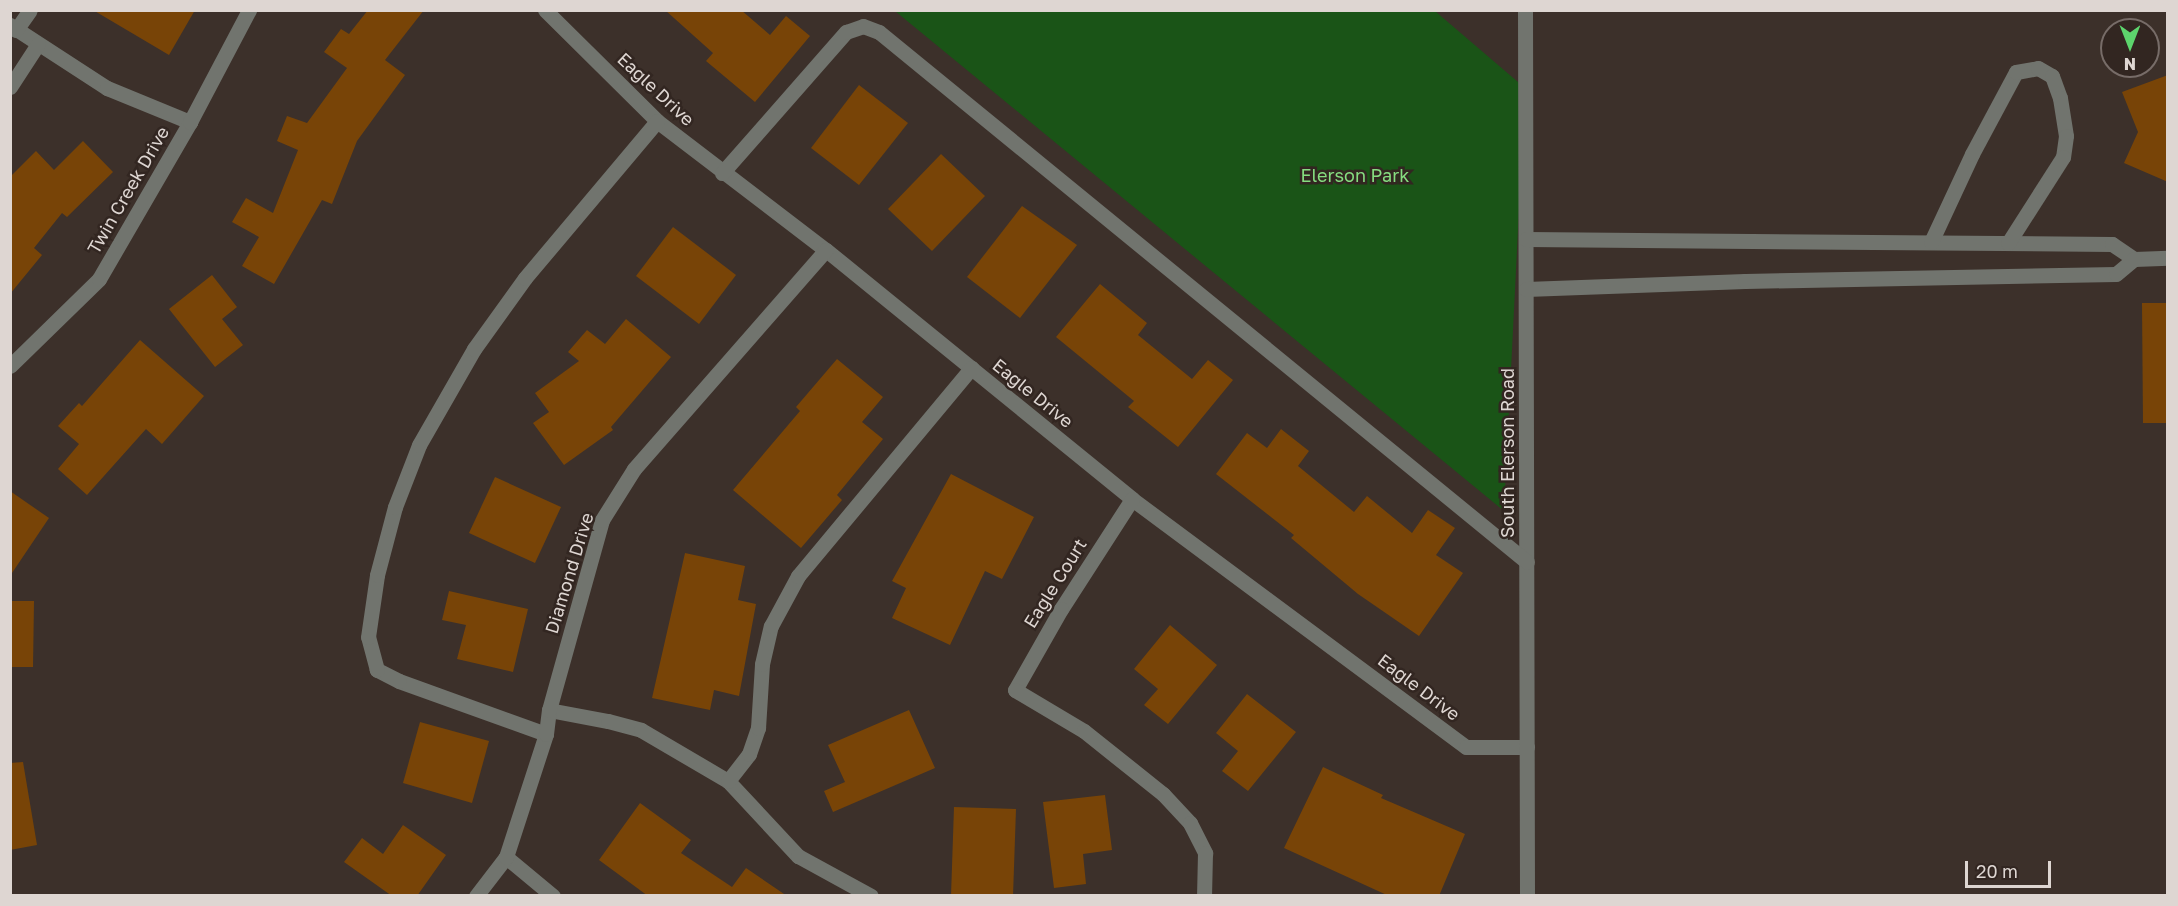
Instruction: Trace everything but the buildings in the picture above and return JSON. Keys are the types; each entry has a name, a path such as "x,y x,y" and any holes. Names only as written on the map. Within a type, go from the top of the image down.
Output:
{"street":[{"path":"30,10 13,27 107,88 190,122"},
{"name":"Twin Creek Drive","path":"10,366 99,279 190,122 249,10"},
{"name":"Eagle Drive","path":"545,10 657,121 826,250 1132,499 1467,747 1527,747"},
{"name":"South Elerson Road","path":"1525,10 1527,896"},
{"path":"723,173 846,32 862,26 879,32 1527,562"},
{"path":"10,87 38,44"},
{"path":"1931,242 1972,154 2016,72 2038,68 2052,76 2060,98 2066,136 2063,157 2008,243"},
{"path":"546,734 399,681 377,670 368,637 377,575 395,507 419,446 474,349 525,278 657,121"},
{"path":"1526,238 2112,244 2134,259 2168,258"},
{"name":"Diamond Drive","path":"476,896 506,857 546,734 549,710 602,520 633,468 826,250"},
{"path":"1526,289 1666,283 2116,274 2134,259"},
{"path":"728,781 749,754 758,728 762,664 771,626 798,576 971,368"},
{"name":"Eagle Court","path":"1132,499 1061,609 1014,690 1084,731 1162,794 1190,823 1205,853 1204,896"},
{"path":"549,710 641,730 728,781 798,856 871,896"},
{"path":"506,857 553,896"}],"green space":[{"name":"Elerson Park","path":"895,11 1435,11 1525,88 1504,511"}]}
